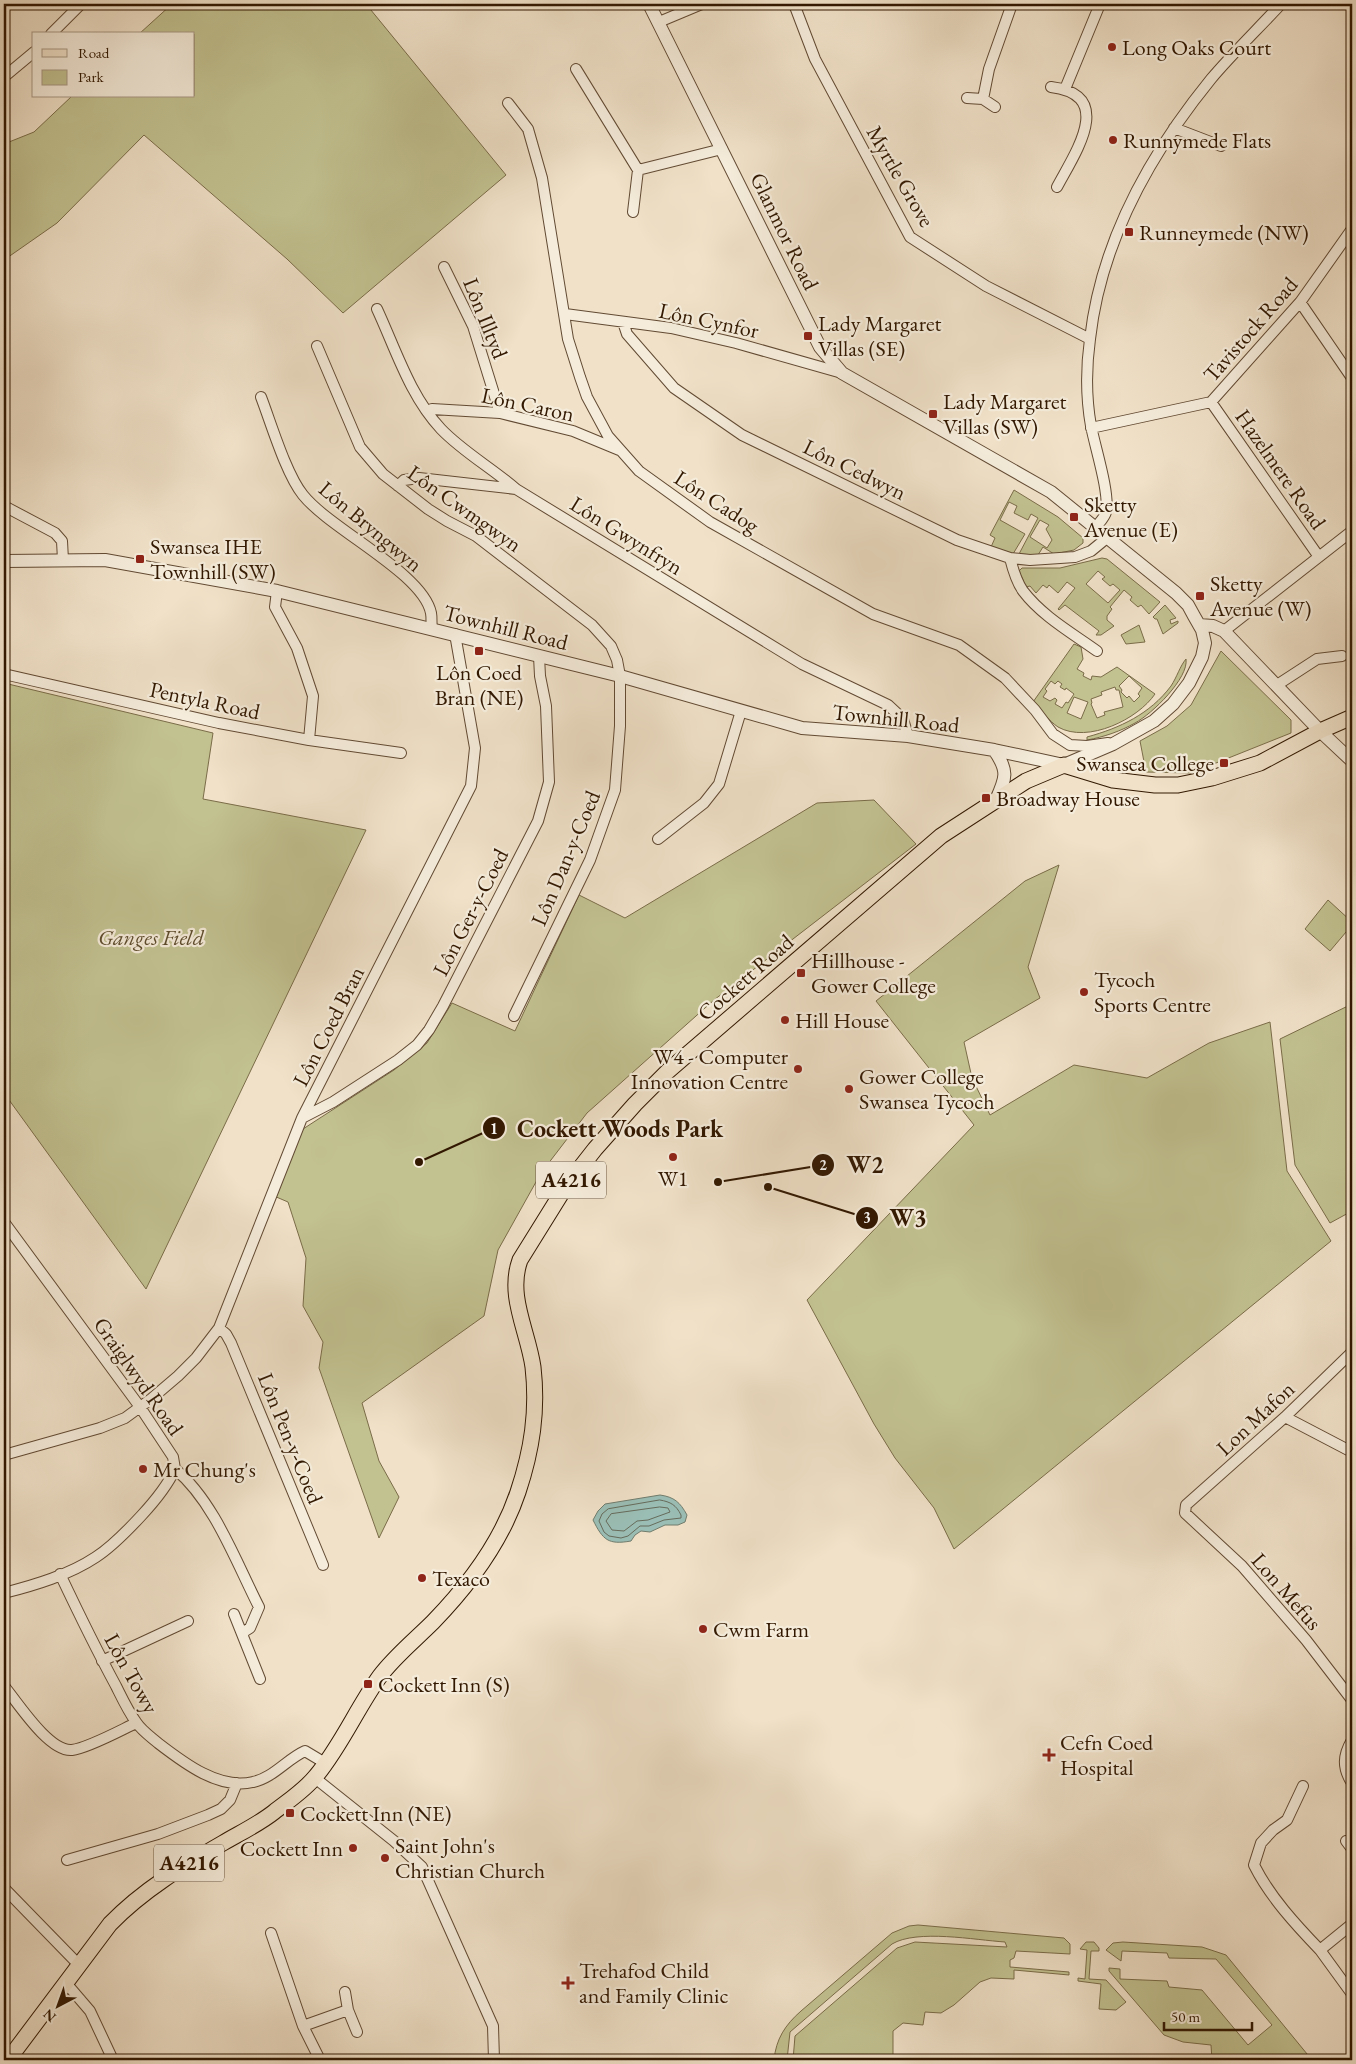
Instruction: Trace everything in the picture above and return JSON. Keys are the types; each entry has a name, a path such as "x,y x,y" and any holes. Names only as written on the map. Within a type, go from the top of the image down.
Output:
{"main road":[{"path":"1038,776 1113,780 1154,785 1178,785 1212,778 1260,763 1320,731 1352,717"},
{"path":"1064,765 1113,780"},
{"name":"Cockett Road","path":"8,2060 110,1924 125,1909 171,1873 272,1814 315,1778 381,1675 436,1619 472,1577 493,1544 518,1493 531,1450 535,1418 535,1392 533,1364 516,1294 515,1278 520,1260 566,1186 594,1149 630,1109 674,1066 762,992 913,858 941,836 996,800 1038,776 1064,765"}],"street":[{"path":"53,32 80,4"},
{"name":"Glanmor Road","path":"649,4 820,347 842,373 946,434 1051,492 1176,593 1188,605 1199,625 1204,636 1202,657 1183,692 1165,713 1117,742 1064,765"},
{"path":"658,22 702,4"},
{"name":"Myrtle Grove","path":"794,4 815,59 910,237 986,286 1090,339"},
{"path":"983,99 989,69 1012,4"},
{"path":"1065,88 1100,4"},
{"path":"1096,527 1106,513 1106,497 1092,428 1088,373 1090,339 1101,282 1118,231 1139,185 1174,128 1212,78 1281,4"},
{"path":"5,74 32,54"},
{"path":"576,69 638,170 633,212"},
{"path":"1051,87 1065,88 1082,100 1088,114 1086,128 1057,187"},
{"path":"967,98 983,99 995,107"},
{"name":"Lôn Cadog","path":"508,103 528,129 542,178 554,240 568,339 587,397 608,436 639,471 710,522 873,614 959,645 1005,678 1035,710 1053,734 1070,745 1087,746 1117,742"},
{"path":"1174,128 1220,146"},
{"path":"638,170 722,149"},
{"name":"Tavistock Road","path":"1092,428 1211,402 1300,302 1352,229"},
{"name":"Lôn Illtyd","path":"444,267 473,326 500,413"},
{"path":"1300,302 1352,378"},
{"name":"Lôn Gwynfryn","path":"377,309 416,398 441,429 516,488 802,664 888,704 903,718 908,736"},
{"name":"Lôn Cynfor","path":"565,314 671,328 736,343 842,373"},
{"name":"Lôn Cedwyn","path":"623,322 627,334 674,388 742,435 957,540 1010,558 1030,560 1076,557 1092,551 1108,537"},
{"name":"Lôn Cwmgwyn","path":"317,346 360,448 383,474 447,522 476,536 592,625 611,646 620,676"},
{"name":"Lôn Bryngwyn","path":"261,396 291,474 302,495 326,518 394,566 424,597 431,613 432,629"},
{"name":"Hazelmere Road","path":"1211,402 1320,557"},
{"name":"Lôn Caron","path":"427,411 432,409 500,413 573,431 620,450"},
{"path":"398,486 404,480 419,478 516,488"},
{"path":"4,506 55,533 62,541 63,560"},
{"path":"1224,630 1352,531"},
{"path":"1010,558 1014,574 1022,590 1036,605 1097,651"},
{"name":"Townhill Road","path":"4,562 105,560 277,591 620,676 802,728 908,736 994,750 1064,765"},
{"path":"277,591 275,607 297,648 314,696 309,740"},
{"path":"1199,625 1214,626 1224,630 1352,762"},
{"name":"Lôn Coed Bran","path":"4,1455 100,1428 125,1418 178,1376 196,1358 219,1328 302,1118 471,786 475,748 455,634"},
{"name":"Lôn Ger-y-Coed","path":"302,1118 333,1102 398,1060 417,1045 444,1006 538,821 549,782 546,706 540,676 539,656"},
{"path":"1277,685 1317,660 1342,656"},
{"name":"Pentyla Road","path":"4,674 219,724 309,740 401,753"},
{"name":"Lôn Dan-y-Coed","path":"514,1016 590,860 615,790 620,726 620,676"},
{"path":"658,840 704,803 719,784 741,711"},
{"path":"994,750 1003,762 1006,774 996,800"},
{"name":"Graiglwyd Road","path":"4,1222 140,1407 173,1457 175,1469 187,1479 206,1503 259,1607 250,1628 242,1633"},
{"name":"Lôn Pen-y-Coed","path":"219,1328 226,1334 231,1343 323,1565"},
{"name":"Lon Mafon","path":"1185,1513 1186,1506 1285,1418 1352,1352"},
{"path":"1285,1418 1352,1452"},
{"path":"4,1594 32,1586 96,1557 112,1544 156,1500 175,1469"},
{"name":"Lon Mefus","path":"1185,1513 1242,1566 1306,1640 1352,1700"},
{"name":"Lôn Towy","path":"60,1574 102,1661 136,1723 163,1747 196,1770 219,1779 237,1783 254,1782 269,1775 296,1755 305,1751 325,1763"},
{"path":"234,1614 260,1679"},
{"path":"102,1661 188,1621"},
{"path":"4,1686 48,1739 58,1747 72,1750 136,1723"},
{"path":"1352,1740 1344,1761 1347,1775 1352,1783"},
{"path":"315,1778 394,1841 422,1867 492,2026 494,2060"},
{"path":"67,1860 158,1834 208,1815 221,1809 230,1800 237,1783"},
{"path":"1303,1786 1287,1820 1273,1830 1261,1843 1254,1866 1273,1895 1320,1950 1352,1994"},
{"path":"4,1888 79,1965"},
{"path":"1320,1950 1352,1924"},
{"path":"271,1932 303,2026 320,2060"},
{"path":"66,1983 90,2011 113,2060"},
{"path":"345,1992 348,2010 357,2032"},
{"path":"303,2026 348,2010"}],"green space":[{"path":"172,4 366,4 506,175 343,313 287,259 144,135 57,223 4,260 4,144 34,132 70,98 195,98 195,32 141,32"},
{"path":"1014,490 1058,517 1083,538 1083,543 1074,550 1054,554 1043,547 1038,555 1019,554 1038,518 1031,514 1028,520 1014,513 1017,506 1009,502 1000,520 1025,534 1013,554 991,547 995,538 990,535","holes":["1040,520 1049,525 1046,529 1052,540 1047,548 1030,537"]},
{"path":"1102,558 1107,559 1160,602 1149,614 1141,605 1138,607 1130,600 1132,597 1124,590 1110,607 1112,609 1107,616 1107,620 1114,626 1101,635 1096,635 1099,631 1065,605 1058,609 1075,588 1067,582 1058,593 1049,585 1047,588 1043,585 1036,593 1030,586 1026,587 1019,571 1022,568 1060,568","holes":["1098,571 1105,577 1102,579 1110,586 1113,584 1120,590 1108,603 1086,584"]},
{"path":"1165,605 1176,618 1170,620 1171,624 1178,621 1178,623 1163,634 1157,619 1153,617"},
{"path":"1139,625 1145,642 1126,644 1121,635"},
{"path":"1074,644 1081,647 1083,659 1077,669 1084,673 1083,676 1091,680 1092,676 1101,677 1117,667 1155,694 1137,712 1125,720 1097,731 1083,733 1058,727 1033,702","holes":["1129,676 1142,688 1138,694 1140,696 1134,702 1129,696 1127,698 1121,692 1122,690 1119,686","1051,681 1055,684 1058,681 1062,684 1060,687 1065,690 1066,688 1074,694 1062,708 1055,704 1057,700 1055,698 1050,701 1043,697 1047,691 1045,689","1115,687 1116,690 1119,690 1123,707 1104,712 1105,715 1097,718 1091,704 1091,699 1102,695 1101,692","1074,697 1088,702 1081,719 1067,713"]},
{"path":"1221,651 1291,720 1291,733 1191,773 1146,772 1140,741 1167,726 1191,705"},
{"path":"1186,659 1182,676 1168,695 1151,712 1124,729 1087,740 1087,737 1134,719 1154,705 1171,686"},
{"name":"Ganges Field","path":"4,683 213,733 203,799 366,830 146,1289 4,1093"},
{"path":"874,800 916,844 714,1000 587,1113 541,1173 498,1250 484,1316 362,1403 379,1461 399,1497 379,1538 319,1368 323,1342 303,1306 306,1258 288,1202 274,1196 303,1129 394,1070 427,1043 452,1003 515,1031 579,895 625,918 817,803"},
{"path":"1059,865 1028,967 1040,998 964,1042 972,1078 990,1115 1074,1065 1147,1078 1209,1043 1270,1022 1287,1171 1331,1241 954,1549 934,1508 895,1458 874,1424 807,1300 974,1125 876,1001 1025,881"},
{"path":"1328,900 1352,922 1352,925 1330,951 1305,929"},
{"path":"1352,1004 1352,1211 1330,1223 1295,1165 1280,1039"},
{"path":"918,1925 1064,1938 1070,1944 1070,1954 1016,1951 1014,1958 1010,1960 1010,1967 1069,1972 1069,1975 1014,1970 1014,1979 991,1978 980,1982 954,2005 941,2013 925,2012 923,2025 903,2023 893,2031 893,2060 793,2060 795,2036 897,1948 915,1942 1007,1947 1005,1942 947,1937 916,1937 903,1940 892,1944 790,2032 787,2060 774,2060 779,2039 795,2016 892,1933 909,1926"},
{"path":"1086,1942 1094,1942 1099,1948 1099,1951 1091,1951 1089,1979 1106,1980 1126,2002 1116,2010 1099,2009 1101,1984 1078,1981 1078,1978 1085,1979 1087,1950 1080,1949"},
{"path":"1113,1943 1202,1947 1226,1955 1312,2060 1212,2060 1211,2045 1183,2042 1164,2035 1109,1971 1109,1968 1120,1969 1120,1979 1167,1981 1169,1987 1202,1990 1248,2045 1272,2025 1216,1959 1169,1958 1167,1953 1122,1951 1121,1961 1106,1950"}],"water":[{"path":"660,1495 669,1497 679,1503 687,1515 685,1522 678,1525 665,1525 650,1532 641,1531 631,1541 617,1542 607,1540 593,1520 605,1504"}],"place":[{"name":"Long Oaks Court","path":"1112,47"},
{"name":"Runnymede Flats","path":"1113,140"},
{"name":"Runneymede (NW)","path":"1129,232"},
{"name":"Lady Margaret Villas (SE)","path":"808,336"},
{"name":"Lady Margaret Villas (SW)","path":"933,414"},
{"name":"Sketty Avenue (E)","path":"1074,517"},
{"name":"Swansea IHE Townhill (SW)","path":"140,559"},
{"name":"Sketty Avenue (W)","path":"1200,596"},
{"name":"Lôn Coed Bran (NE)","path":"479,651"},
{"name":"Swansea College","path":"1224,763"},
{"name":"Broadway House","path":"986,798"},
{"name":"Hillhouse - Gower College","path":"801,973"},
{"name":"Tycoch Sports Centre","path":"1084,992"},
{"name":"Hill House","path":"785,1020"},
{"name":"W4 - Computer Innovation Centre","path":"798,1069"},
{"name":"Gower College Swansea Tycoch","path":"849,1089"},
{"name":"W1","path":"673,1157"},
{"name":"Cockett Woods Park","path":"419,1162"},
{"name":"W2","path":"718,1182"},
{"name":"W3","path":"768,1187"},
{"name":"Mr Chung's","path":"143,1469"},
{"name":"Texaco","path":"422,1578"},
{"name":"Cwm Farm","path":"703,1629"},
{"name":"Cockett Inn (S)","path":"368,1684"},
{"name":"Cefn Coed Hospital","path":"1049,1755"},
{"name":"Cockett Inn (NE)","path":"290,1813"},
{"name":"Cockett Inn","path":"353,1848"},
{"name":"Saint John's Christian Church","path":"385,1858"},
{"name":"Trehafod Child and Family Clinic","path":"568,1983"}]}
